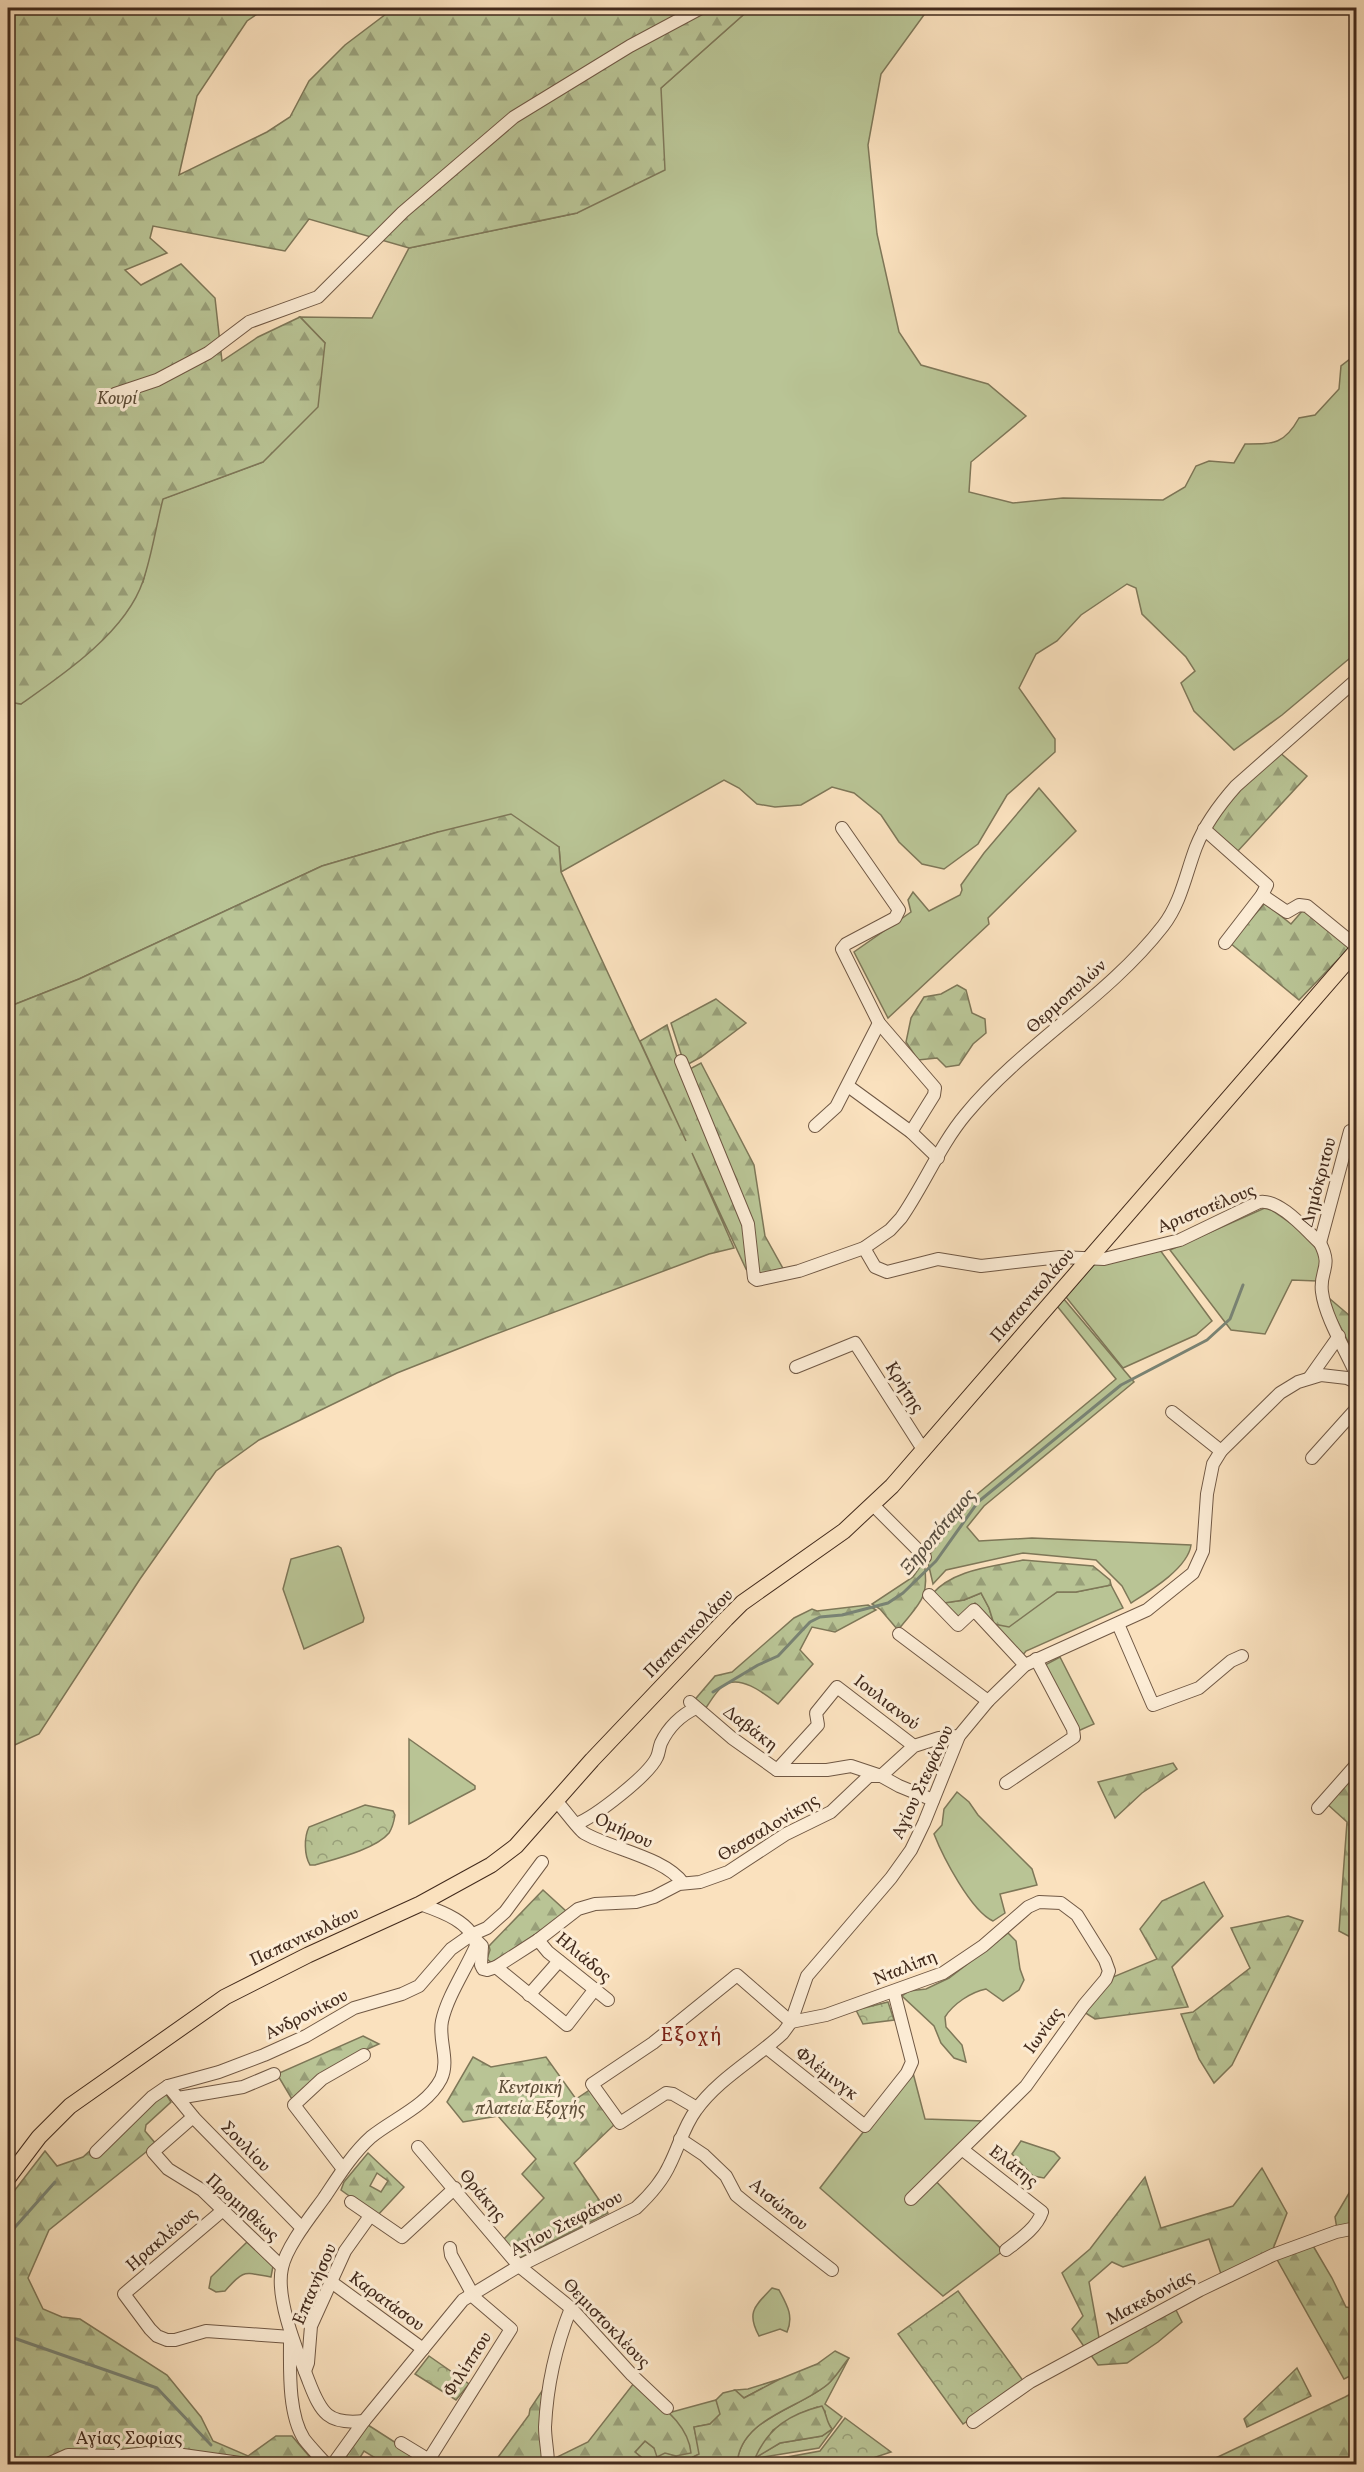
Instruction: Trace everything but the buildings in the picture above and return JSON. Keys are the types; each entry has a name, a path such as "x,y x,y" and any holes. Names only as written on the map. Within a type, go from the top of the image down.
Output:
{"main road":[{"name":"Παπανικολάου","path":"8,2178 39,2137 70,2106 225,1997 298,1959 420,1904 491,1866 524,1839 592,1760 694,1650 742,1603 820,1549 873,1505 924,1451 1356,948"}],"street":[{"path":"115,394 157,380 208,353 249,322 318,297 403,212 514,117 621,51 701,8"},
{"name":"Θερμοπυλών","path":"681,1061 748,1224 754,1278 757,1280 799,1271 864,1248 890,1230 902,1218 965,1115 1013,1066 1111,981 1162,927 1177,903 1204,829 1221,803 1236,786 1356,680"},
{"path":"842,828 899,910 895,918 842,947 879,1023 935,1088 934,1095 911,1132"},
{"path":"1204,829 1287,912 1299,905 1307,906 1356,948"},
{"path":"1225,943 1265,890"},
{"path":"815,1126 836,1107 879,1023"},
{"path":"848,1086 911,1132 938,1158"},
{"name":"Δημόκριτου","path":"1320,1243 1350,1131"},
{"name":"Αριστοτέλους","path":"864,1248 875,1267 888,1272 938,1259 981,1266 1060,1257 1089,1260 1113,1258 1180,1240 1264,1201 1280,1206 1320,1243"},
{"path":"1320,1243 1327,1258 1322,1293 1356,1374"},
{"path":"1310,1377 1339,1336"},
{"name":"Κρήτης","path":"796,1367 855,1343 924,1451"},
{"name":"Αγίου Στεφάνου","path":"333,2464 364,2421 447,2318 471,2294 519,2266 636,2208 660,2181 697,2108 712,2092 767,2048 791,2022 807,1976 891,1878 910,1850 959,1736 988,1701 1031,1662 1147,1610 1183,1582 1199,1563 1203,1551 1210,1473 1221,1451 1280,1393 1310,1377 1331,1376 1356,1382"},
{"path":"1312,1458 1356,1409"},
{"path":"1172,1412 1221,1451"},
{"path":"873,1505 925,1557"},
{"path":"929,1595 958,1625 974,1610 1031,1662 1073,1729 1074,1737 1006,1783"},
{"path":"1118,1624 1153,1705 1199,1688 1231,1661 1242,1656"},
{"path":"899,1634 988,1701"},
{"name":"Ιουλιανού","path":"777,1770 818,1725 816,1713 837,1687 914,1746"},
{"name":"Δαβάκη","path":"576,1824 587,1820 642,1776 658,1756 665,1735 693,1705 741,1745 777,1770 827,1770 851,1766 881,1776 933,1800"},
{"name":"Θεσσαλονίκης","path":"496,1967 538,1940 578,1909 594,1904 636,1902 683,1883 700,1882 728,1872 786,1834 831,1812 869,1776 881,1776 914,1746 939,1738 959,1736"},
{"path":"1318,1808 1356,1765"},
{"name":"Ομήρου","path":"557,1802 576,1824 590,1835 664,1868 678,1876 683,1883"},
{"name":"Ανδρονίκου","path":"96,2152 152,2097 168,2086 219,2072 264,2055 306,2036 354,2008 402,1994 419,1986 451,1949 473,1937 505,1912 542,1862"},
{"name":"Νταλίπη","path":"791,2022 826,2015 943,1973 983,1946 1028,1907 1049,1901"},
{"name":"Ιωνίας","path":"911,2199 1026,2086 1109,1971 1103,1956 1077,1915 1061,1903 1049,1901"},
{"path":"420,1904 461,1923 482,1946 481,1965 483,1969 496,1967 567,2025 595,1989"},
{"path":"326,2464 304,2438 292,2403 290,2332 282,2286 282,2266 302,2228 343,2169 371,2137 415,2107 441,2079 444,2066 440,2036 443,2017 476,1946 473,1937"},
{"name":"Ηλιάδος","path":"538,1940 559,1961 608,2000"},
{"path":"529,1995 559,1961"},
{"path":"697,2108 673,2094 666,2093 620,2123 592,2084 652,2043 737,1975 791,2022"},
{"name":"Φλέμινγκ","path":"767,2048 865,2126 908,2073 912,2062 894,1992"},
{"path":"343,2169 294,2105 322,2079 364,2055"},
{"path":"178,2098 243,2087 274,2074"},
{"name":"Σουλίου","path":"168,2086 193,2117 302,2228"},
{"name":"Προμηθέως","path":"193,2117 153,2152 168,2169 202,2190 282,2266"},
{"name":"Αισώπου","path":"680,2139 726,2176 736,2195 832,2270"},
{"name":"Θράκης","path":"418,2147 519,2266"},
{"name":"Ελάτης","path":"963,2150 1042,2212 1040,2219 1028,2232 1006,2250"},
{"path":"351,2202 402,2237 455,2188"},
{"name":"Ηρακλέους","path":"222,2211 124,2294 150,2329 157,2336 167,2340 206,2331 290,2332"},
{"name":"Επτανήσου","path":"305,2371 308,2363 311,2326 345,2251 370,2216"},
{"name":"Μακεδονίας","path":"973,2422 1030,2382 1200,2290 1273,2255 1336,2232 1356,2228"},
{"path":"450,2248 451,2255 471,2294"},
{"name":"Θεμιστοκλέους","path":"519,2266 571,2308 632,2375 667,2408"},
{"name":"Καρατάσου","path":"330,2281 423,2349"},
{"name":"Φιλίππου","path":"427,2462 511,2329 471,2294"},
{"path":"548,2464 545,2429 548,2383 559,2338 571,2308"},
{"path":"290,2332 311,2326"},
{"path":"290,2332 324,2414 342,2422 364,2421"},
{"path":"401,2443 427,2462"},
{"name":"Αγίας Σοφίας","path":"48,2464 68,2455 120,2456 147,2453 176,2454 247,2464"}],"green space":[{"name":"Κουρί","path":"8,8 266,8 247,21 197,96 179,175 267,132 290,117 309,81 345,45 394,8 751,8 661,88 665,170 577,213 409,248 309,219 285,251 153,226 150,238 167,253 125,270 141,285 181,264 215,298 222,361 258,337 300,317 325,343 318,407 263,462 163,499 143,581 135,600 123,618 92,650 21,704 8,702"},
{"path":"751,8 929,8 881,74 868,145 877,234 899,332 921,365 988,384 1026,416 971,462 969,492 1013,503 1063,498 1163,500 1185,487 1196,466 1209,461 1234,463 1245,444 1277,441 1294,427 1299,418 1315,415 1339,389 1341,366 1350,359 1356,358 1356,653 1282,715 1234,750 1194,711 1181,683 1195,671 1186,657 1142,614 1136,588 1127,584 1081,615 1057,641 1036,654 1019,688 1055,739 1055,752 1007,795 978,844 944,869 922,864 899,842 881,815 854,793 832,787 801,805 775,807 757,804 739,788 724,780 561,872 559,847 438,832 322,866 79,979 8,1007 8,702 21,704 143,582 162,499 263,462 325,343 300,317 372,318 409,248 577,213 661,88"},
{"path":"1278,751 1307,776 1237,852 1211,828 1237,791"},
{"path":"1039,788 1076,831 988,918 989,924 888,1018 854,952 911,912 908,900 913,892 929,911 960,895 961,885 984,853"},
{"path":"511,814 559,847 561,872 686,1141 640,1041 667,1025 680,1067 745,1224 748,1267 746,1269 692,1153 734,1248 709,1254 397,1373 259,1440 216,1471 140,1579 39,1734 8,1748 8,1007 79,979 322,866 438,832"},
{"path":"1265,903 1291,924 1304,909 1350,947 1299,1000 1230,943"},
{"path":"957,985 966,990 972,1013 985,1019 986,1033 973,1044 959,1065 946,1067 937,1058 918,1060 906,1042 911,1018 924,997 941,994"},
{"path":"716,999 746,1023 701,1057 685,1066 671,1023"},
{"path":"701,1063 754,1165 765,1236 785,1272 756,1276 751,1223 686,1071"},
{"path":"1267,1207 1300,1230 1314,1245 1321,1262 1317,1281 1292,1280 1265,1334 1231,1330 1170,1250"},
{"path":"1160,1250 1212,1321 1196,1335 1123,1368 1066,1297 1095,1263"},
{"path":"1323,1293 1356,1321 1356,1357"},
{"path":"1063,1298 1134,1382 984,1506 967,1527 979,1541 1032,1538 1191,1545 1188,1554 1167,1578 1131,1603 1122,1586 1096,1560 1023,1553 946,1570 933,1584 927,1558 975,1496 1116,1379 1057,1306"},
{"path":"338,1546 341,1548 364,1618 363,1622 304,1649 283,1589 291,1559"},
{"path":"1023,1560 1093,1566 1110,1580 1111,1585 1076,1592 1057,1592 1009,1627 994,1624 981,1593 964,1600 944,1603 932,1594 951,1579 962,1574"},
{"path":"924,1561 926,1584 922,1599 898,1630 880,1609 872,1604 913,1577"},
{"path":"1111,1585 1123,1608 1026,1651 1022,1656 975,1603 959,1617 944,1603 964,1600 981,1593 994,1624 1035,1606 1057,1592 1076,1592"},
{"path":"868,1605 876,1610 835,1632 812,1627 800,1650 813,1664 778,1704 752,1686 737,1682 723,1686 703,1712 692,1703 715,1676 732,1672 794,1618 812,1609 817,1611"},
{"path":"1060,1657 1094,1724 1078,1731 1045,1665"},
{"path":"409,1739 475,1786 475,1789 409,1824"},
{"path":"1173,1763 1177,1769 1142,1793 1115,1818 1098,1782"},
{"path":"1356,1769 1356,1940 1339,1931 1347,1822 1326,1803"},
{"path":"957,1792 1032,1869 1037,1885 1000,1894 1005,1913 993,1921 967,1895 934,1834 942,1825 944,1809"},
{"path":"365,1805 393,1811 395,1817 389,1833 365,1849 310,1865 305,1846 309,1827"},
{"path":"1204,1882 1223,1916 1172,1967 1188,2007 1095,2019 1084,2012 1108,1979 1157,1959 1140,1929 1162,1901"},
{"path":"543,1890 567,1912 493,1964 487,1959 489,1946"},
{"path":"1288,1916 1303,1921 1232,2065 1214,2083 1199,2059 1181,2014 1193,2012 1250,1968 1231,1928"},
{"path":"1008,1933 1016,1941 1024,1980 1019,1990 1003,2001 986,1989 963,1999 948,2012 945,2017 946,2027 962,2045 966,2062 954,2058 941,2043 934,2026 902,1996 909,1991 926,1989 949,1978"},
{"path":"888,2002 894,2020 863,2024 856,2010"},
{"path":"363,2036 379,2044 348,2058 293,2101 277,2074"},
{"name":"Κεντρική πλατεία Εξοχής","path":"473,2057 491,2067 546,2057 576,2099 591,2089 614,2125 574,2163 608,2213 518,2259 503,2240 544,2198 522,2174 536,2159 498,2116 463,2122 447,2102"},
{"path":"912,2069 925,2119 983,2121 930,2175 1003,2251 943,2296 820,2188"},
{"path":"161,2086 171,2102 146,2125 145,2131 156,2144 49,2230 28,2278 43,2309 62,2317 80,2319 167,2375 201,2417 213,2441 248,2456 276,2436 292,2436 314,2464 257,2464 175,2451 121,2453 44,2464 8,2464 8,2199 45,2151 57,2166 83,2157"},
{"path":"1021,2141 1054,2152 1060,2158 1044,2178 1033,2176 1012,2154"},
{"path":"368,2153 404,2187 377,2216 341,2190 344,2182","holes":["377,2173 388,2181 381,2192 370,2186"]},
{"path":"1262,2168 1287,2213 1271,2254 1222,2277 1209,2239 1123,2267 1112,2262 1089,2282 1100,2343 1087,2351 1072,2329 1083,2316 1062,2273 1090,2249 1145,2177 1161,2228 1233,2206"},
{"path":"1355,2183 1356,2224 1337,2229 1335,2217"},
{"path":"247,2242 273,2266 271,2277 245,2274 241,2275 225,2291 216,2292 209,2288 211,2277"},
{"path":"1312,2244 1346,2307 1356,2309 1356,2373 1344,2379 1275,2256"},
{"path":"772,2288 779,2290 787,2306 790,2316 789,2326 787,2332 780,2329 759,2336 753,2321 754,2310"},
{"path":"958,2291 1024,2382 963,2424 898,2334"},
{"path":"1174,2306 1182,2322 1127,2363 1098,2365 1090,2354"},
{"path":"835,2351 849,2358 834,2378 816,2393 759,2425 748,2436 741,2448 737,2464 679,2464 699,2454 694,2427 710,2424 720,2414 716,2400 723,2393 735,2390 744,2398 780,2379 817,2364"},
{"path":"429,2356 469,2384 456,2400 415,2374"},
{"path":"849,2358 825,2404 842,2417 819,2448 758,2458 755,2464 737,2464 741,2448 748,2436 759,2425 816,2393 834,2378","holes":["817,2407 825,2411 826,2420 832,2429 822,2436 780,2443 756,2457 773,2430 799,2414"]},
{"path":"1297,2368 1311,2396 1247,2427 1244,2419"},
{"path":"780,2379 744,2398 735,2390 748,2389"},
{"path":"634,2383 677,2422 689,2442 691,2453 676,2456 665,2453 657,2457 654,2448 645,2441 635,2452 642,2458 644,2464 553,2464 551,2460 588,2442"},
{"path":"546,2385 545,2464 500,2464 496,2460 529,2415 530,2409"},
{"path":"1356,2391 1356,2464 1203,2464 1345,2397"},
{"path":"716,2400 721,2414 710,2424 694,2427 700,2454 679,2464 654,2462 644,2464 642,2458 635,2452 645,2441 654,2448 676,2456 668,2413"},
{"path":"822,2406 832,2429 822,2436 780,2443 755,2458 767,2438 782,2423 800,2413"},
{"path":"845,2418 891,2452 855,2464 759,2464 820,2451"},
{"path":"368,2425 418,2457 414,2464 385,2464 364,2451 356,2464 341,2464"},
{"path":"139,2459 179,2460 190,2464 120,2464"}],"waterway":[{"name":"Ξηροπόταμος","path":"713,1692 758,1665 778,1656 810,1622 820,1617 842,1615 888,1603 903,1593 936,1561 978,1502 1121,1385 1207,1340 1230,1319 1243,1285"},
{"name":"Ξηροπόταμος","path":"8,2235 55,2182"},
{"path":"8,2336 157,2388 211,2445"}],"district":[{"name":"Εξοχή","path":"692,2034"}]}
